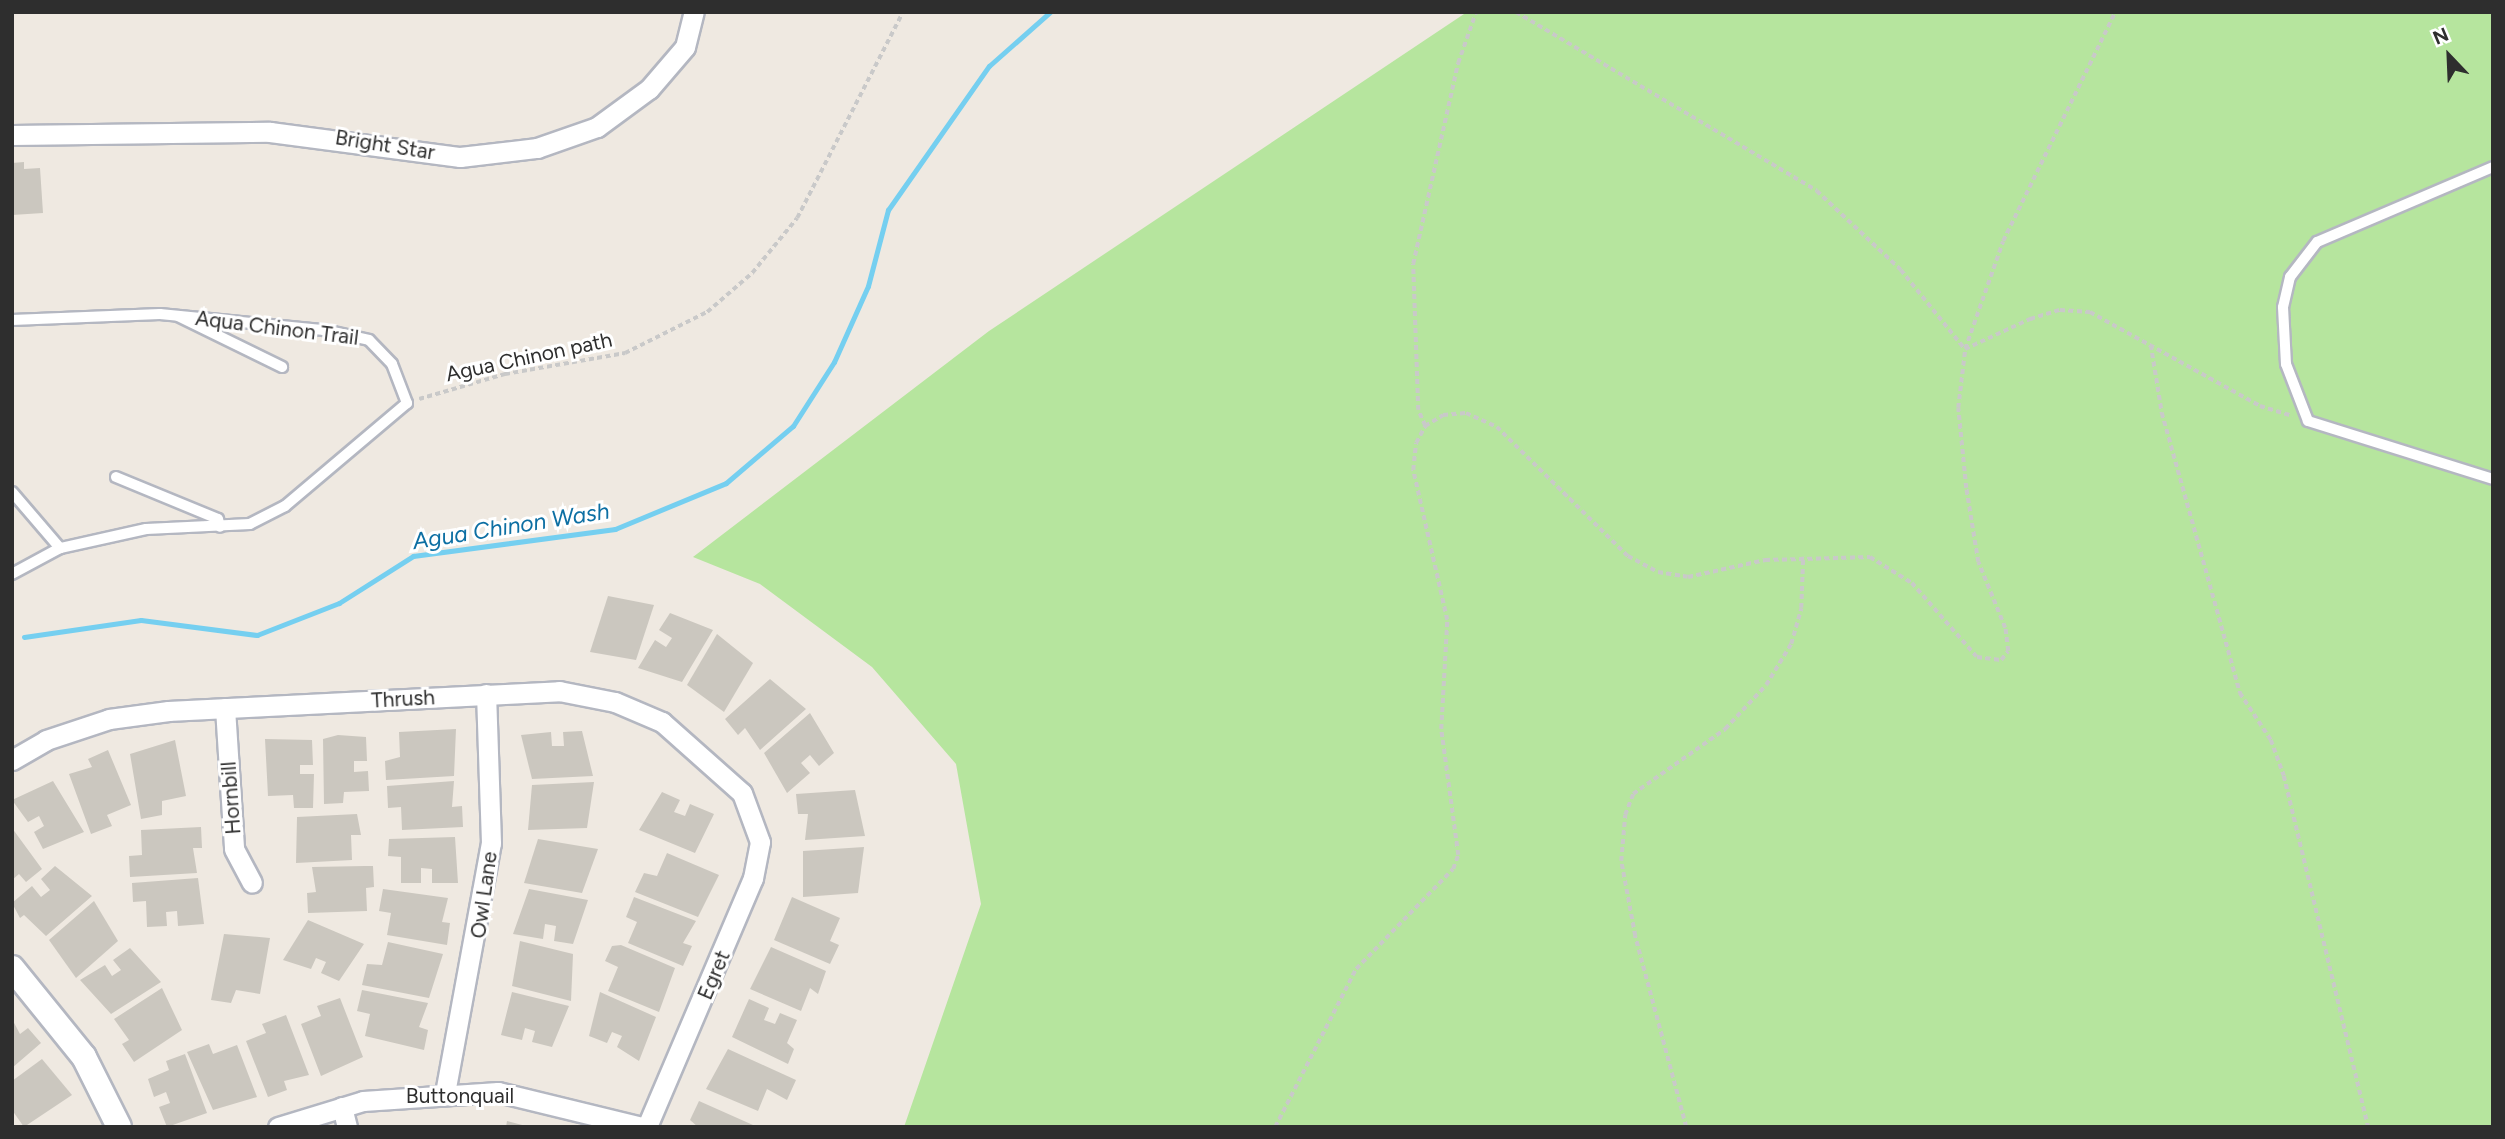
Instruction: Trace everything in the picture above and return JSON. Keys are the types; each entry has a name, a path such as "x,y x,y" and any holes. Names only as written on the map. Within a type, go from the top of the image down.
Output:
{"street":[{"name":"Bright Star","path":"12,135 270,132 460,157 537,149 597,127 649,89 685,47 694,12"},
{"name":"Thrush","path":"12,760 46,740 109,719 225,708 559,691 615,702 662,722 742,793 756,817"},
{"name":"Owl Lane","path":"445,1093 464,1016 491,843 486,694"},
{"name":"Hornbill","path":"225,708 234,849 252,883"},
{"name":"Egret","path":"647,1127 753,878 760,842 756,817"},
{"path":"12,968 84,1057 119,1127"},
{"name":"Buttonquail","path":"278,1127 342,1107 445,1093 549,1100 642,1127"},
{"path":"342,1107 347,1127"}],"lane":[{"path":"2493,167 2317,242 2291,277 2283,307 2286,364 2308,421 2493,479"},
{"name":"Aqua Chinon Trail","path":"12,320 178,316 369,340 391,364 407,403"},
{"path":"178,316 282,366"},
{"path":"12,574 60,548 146,529 250,524 285,506 407,403"},
{"path":"116,477 218,519 220,527"},
{"path":"12,492 60,548"}],"path":[{"name":"Agua Chinon path","path":"407,403 505,374 625,353 707,312 752,273 797,218 903,12"},
{"path":"1425,426 1418,410 1413,264 1458,62 1476,12"},
{"path":"1516,12 1817,191 1901,270 1965,349"},
{"path":"1275,1127 1356,969 1453,869 1458,855 1441,729 1447,620 1413,470 1416,443 1425,426 1443,415 1466,413 1497,426 1628,556 1658,572 1688,577 1803,556 1870,557 1912,583 1977,657 1989,663 2008,651 1978,562 1966,488 1958,408 1965,349 2003,241 2115,12"},
{"path":"1965,349 2060,310 2090,312 2260,406 2308,421"},
{"path":"2151,345 2162,413 2240,693 2271,740 2284,776 2368,1127"},
{"path":"1686,1127 1635,936 1621,861 1625,815 1633,794 1726,729 1766,685 1791,645 1801,608 1803,556"}],"green space":[{"path":"1467,12 2493,12 2493,1127 904,1127 981,904 956,764 872,667 760,584 693,557 989,331"}],"building":[{"path":"24,162 24,169 40,168 43,213 12,215 12,163"},
{"path":"608,596 654,605 636,660 590,652"},
{"path":"670,613 713,630 682,682 638,668 655,640 666,647 672,638 659,630"},
{"path":"717,634 753,663 724,712 687,685"},
{"path":"770,679 806,709 760,750 745,728 738,735 725,719"},
{"path":"810,713 834,753 819,766 810,755 801,763 810,773 787,793 764,753"},
{"path":"456,729 454,776 386,780 385,761 400,757 399,732"},
{"path":"582,731 593,776 532,779 521,735 551,732 552,746 564,746 563,732"},
{"path":"338,735 366,737 367,761 354,761 354,772 368,771 369,791 344,792 343,803 324,804 323,739"},
{"path":"265,739 312,740 313,765 300,765 300,774 314,774 313,808 294,808 293,795 268,796"},
{"path":"175,740 186,796 162,801 162,815 141,819 130,754"},
{"path":"108,750 131,805 107,815 112,826 91,834 69,774 92,767 88,759"},
{"path":"53,781 84,832 43,849 34,832 44,826 39,816 28,822 12,800"},
{"path":"454,781 452,807 462,806 463,827 402,830 401,807 388,808 387,786"},
{"path":"594,782 587,828 528,830 532,785"},
{"path":"855,790 865,836 805,840 808,814 798,814 796,794"},
{"path":"662,792 680,800 674,812 685,816 690,804 714,814 695,853 639,830"},
{"path":"357,814 361,835 351,835 352,860 296,863 297,817"},
{"path":"201,827 202,848 193,848 197,873 130,877 129,856 142,855 141,830"},
{"path":"12,828 42,869 26,882 19,874 12,880"},
{"path":"455,837 458,883 432,883 432,869 421,868 421,883 401,883 401,857 388,856 389,839"},
{"path":"538,839 598,849 582,893 524,883"},
{"path":"864,847 858,893 803,897 803,851"},
{"path":"667,853 719,875 698,917 635,892 644,873 657,876"},
{"path":"55,866 92,896 46,936 24,915 20,918 12,903 32,886 41,897 50,890 41,879"},
{"path":"373,866 374,887 366,888 367,911 308,913 307,893 316,892 312,867"},
{"path":"198,878 204,924 178,926 177,911 166,912 167,926 147,927 146,901 133,902 132,883"},
{"path":"383,889 448,898 442,922 450,923 447,945 387,935 391,913 379,911"},
{"path":"529,889 588,900 573,944 554,941 556,926 545,924 543,939 513,934"},
{"path":"634,897 696,921 683,943 692,946 683,966 628,943 637,922 626,917"},
{"path":"792,897 840,918 830,941 839,945 830,964 774,940"},
{"path":"94,901 118,941 76,978 49,940"},
{"path":"308,920 364,944 339,981 321,973 326,962 316,958 311,969 283,960"},
{"path":"224,934 270,938 260,994 236,990 231,1003 211,1000"},
{"path":"520,941 573,954 571,1001 512,986"},
{"path":"388,942 443,954 429,998 362,985 367,964 382,965"},
{"path":"621,945 675,968 659,1012 608,991 618,967 605,961 612,946"},
{"path":"771,947 826,971 818,994 810,988 801,1011 750,989"},
{"path":"130,948 161,982 111,1014 80,980 105,965 112,976 121,970 113,960"},
{"path":"162,988 182,1030 134,1062 122,1044 129,1040 114,1019"},
{"path":"362,990 428,1003 419,1027 428,1030 424,1050 365,1036 370,1014 357,1011"},
{"path":"512,992 569,1006 552,1047 532,1042 535,1031 525,1028 522,1040 501,1035"},
{"path":"600,992 656,1017 639,1061 617,1047 622,1036 612,1032 607,1043 589,1036"},
{"path":"340,998 363,1057 321,1076 301,1024 321,1016 317,1006"},
{"path":"749,999 769,1008 764,1020 775,1024 780,1013 797,1020 787,1043 794,1049 788,1064 732,1037"},
{"path":"286,1015 309,1075 284,1081 287,1090 268,1097 246,1041 266,1033 262,1024"},
{"path":"12,1019 20,1034 28,1028 41,1043 12,1068"},
{"path":"209,1044 213,1054 237,1045 257,1097 213,1110 187,1052"},
{"path":"728,1049 796,1080 787,1100 767,1089 758,1111 706,1089"},
{"path":"185,1054 207,1113 167,1127 159,1107 170,1103 166,1092 154,1097 148,1079 169,1070 166,1061"},
{"path":"42,1059 72,1095 24,1127 12,1110 12,1081"},
{"path":"699,1101 753,1125 698,1127 690,1120"},
{"path":"507,1121 526,1126 526,1127 506,1127"}],"waterway":[{"name":"Agua Chinon Wash","path":"24,637 141,620 257,635 339,603 413,556 615,529 726,483 793,426 834,362 868,286 888,210 989,66 1050,12"}]}
